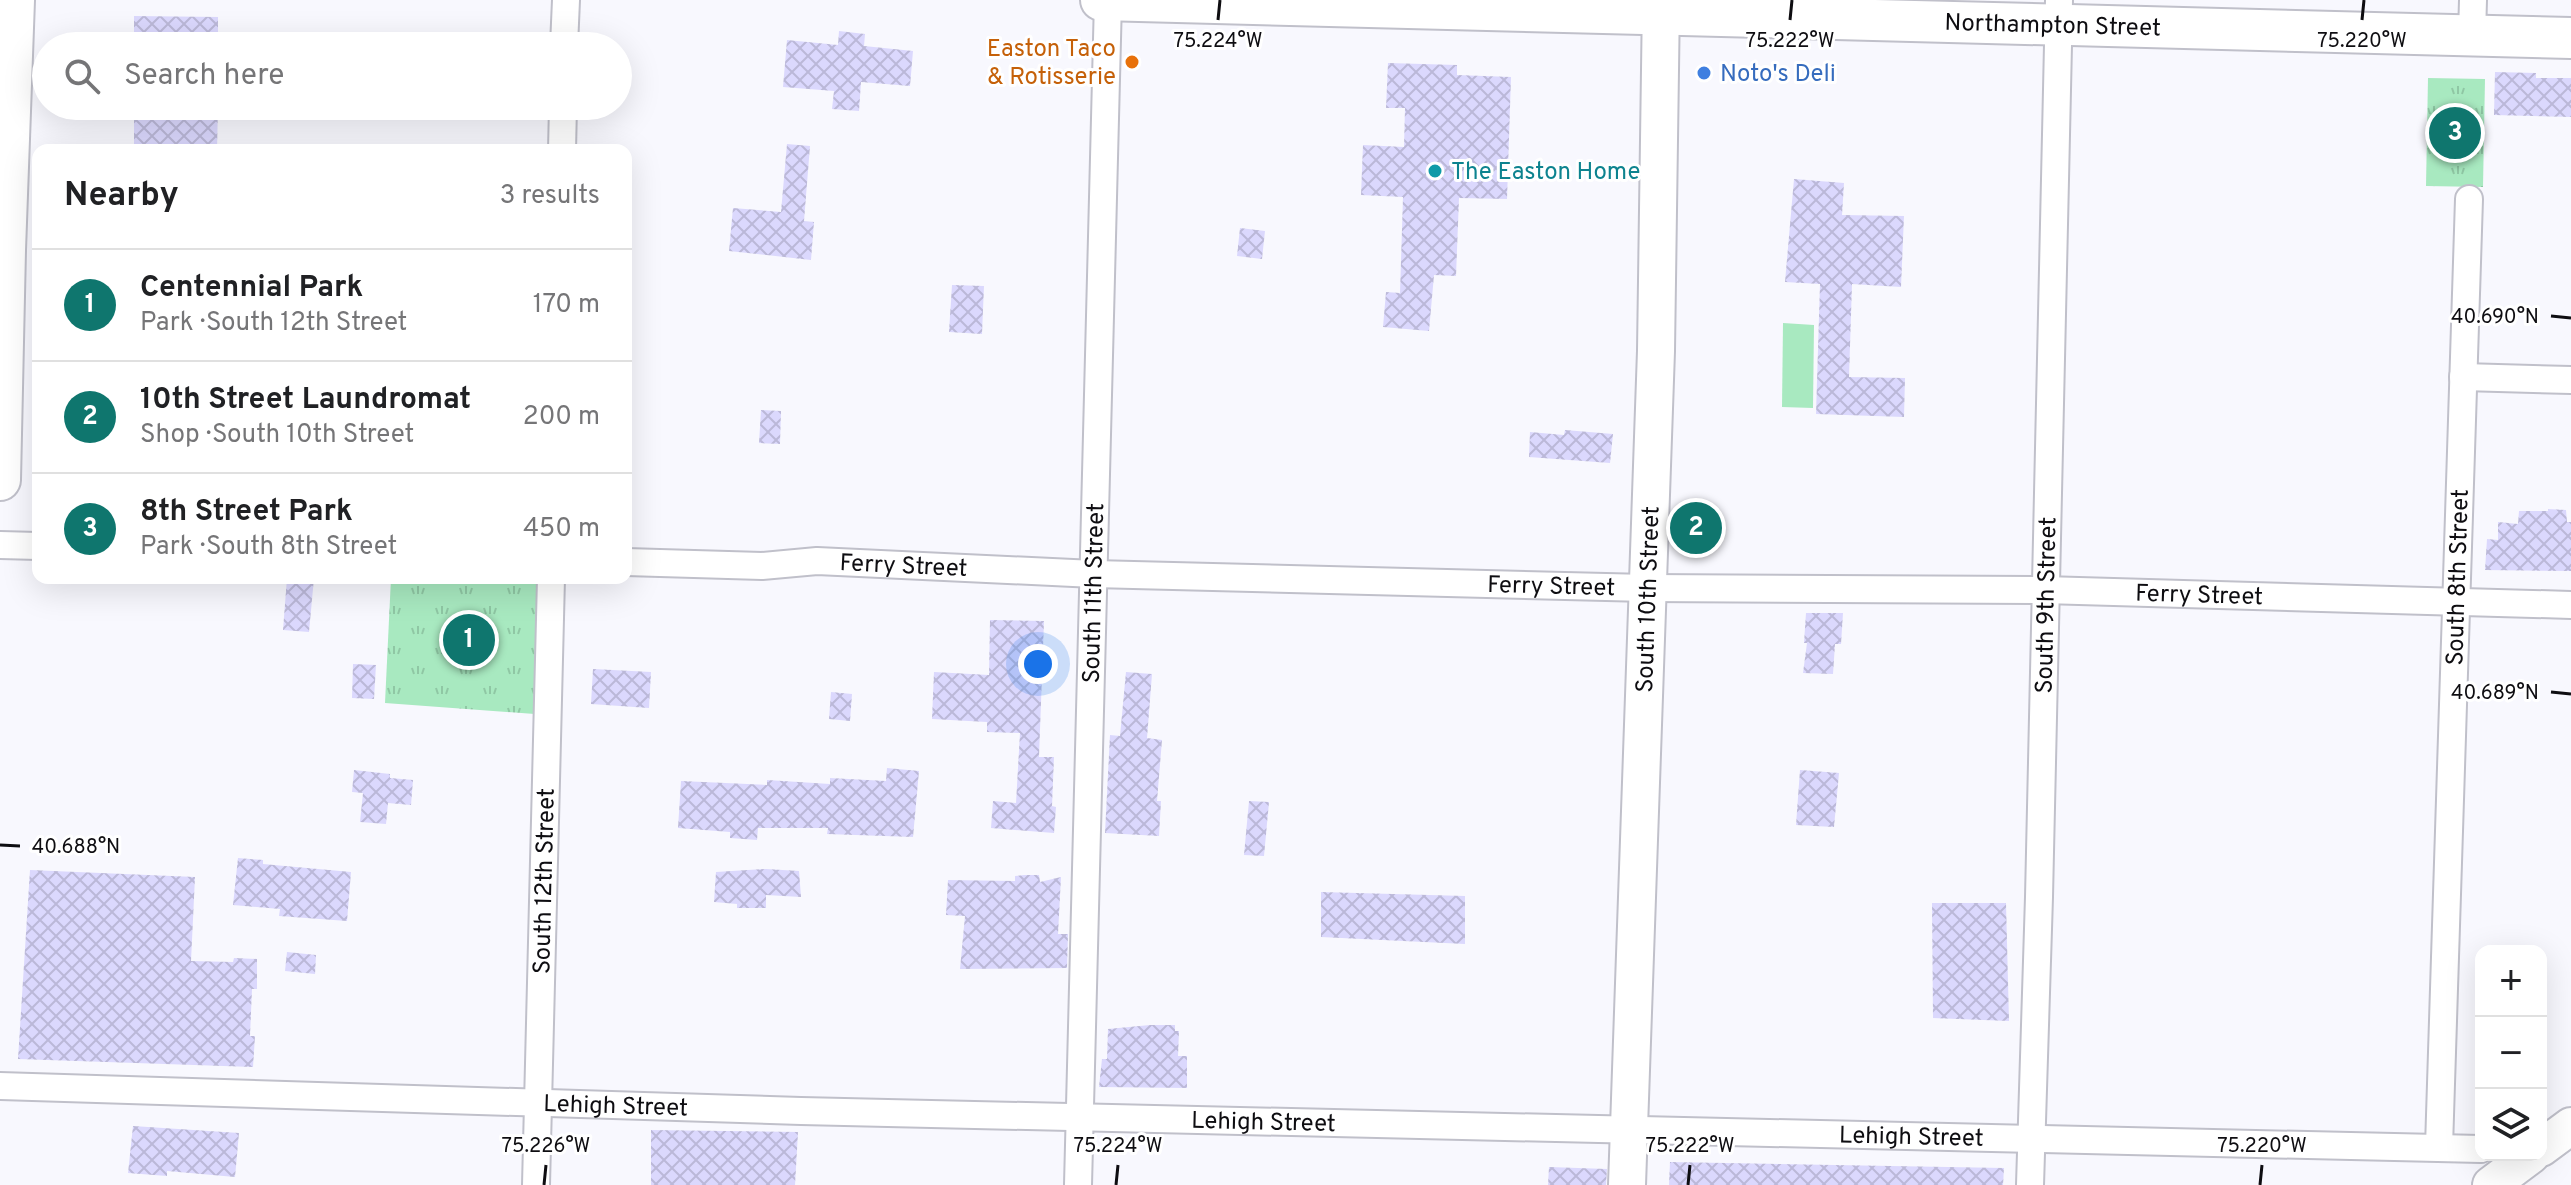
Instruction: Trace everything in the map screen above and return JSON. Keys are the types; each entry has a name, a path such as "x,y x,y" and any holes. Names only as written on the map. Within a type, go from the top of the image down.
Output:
{"main road":[{"path":"0,480 14,0"},
{"name":"Northampton Street","path":"1101,0 2472,18 2571,38"}],"street":[{"path":"565,32 566,0"},
{"name":"South 11th Street","path":"1078,1185 1108,0"},
{"name":"South 10th Street","path":"1627,1185 1656,337 1661,7"},
{"name":"South 9th Street","path":"2030,1185 2058,12"},
{"path":"562,144 563,120"},
{"name":"South 8th Street","path":"2439,1147 2469,199"},
{"path":"2463,377 2571,380"},
{"path":"0,545 32,546"},
{"name":"Ferry Street","path":"632,562 762,566 817,561 1094,574 1647,588 2044,590 2571,605"},
{"name":"South 12th Street","path":"536,1185 551,584"},
{"name":"Lehigh Street","path":"0,1086 1080,1118 2475,1149"},
{"path":"2547,1145 2571,1126"},
{"path":"2547,1150 2571,1152"},
{"path":"2491,1185 2523,1161"}],"green space":[{"path":"2428,78 2485,79 2483,187 2426,186"},
{"path":"1783,323 1814,325 1813,408 1782,407"},
{"path":"391,584 551,584 548,715 385,703"}],"building":[{"path":"134,16 218,17 218,32 134,32"},
{"path":"839,31 865,34 864,46 913,51 910,86 861,82 859,111 832,109 834,91 783,87 787,40 838,45"},
{"name":"The Easton Home","path":"1388,63 1457,65 1457,75 1511,77 1507,199 1459,198 1456,276 1434,275 1429,331 1383,327 1386,292 1400,293 1403,197 1361,195 1363,145 1404,147 1405,108 1386,108"},
{"path":"2495,72 2536,73 2536,78 2571,78 2571,117 2494,115"},
{"path":"134,120 218,120 217,144 134,144"},
{"path":"787,144 810,146 804,221 814,222 811,260 729,251 733,208 781,212"},
{"path":"1794,179 1844,183 1842,215 1904,216 1901,287 1852,284 1849,377 1905,378 1904,417 1816,414 1820,284 1785,282"},
{"path":"1240,228 1265,231 1262,259 1237,256"},
{"path":"952,285 984,286 982,334 949,332"},
{"path":"761,410 781,411 780,444 759,443"},
{"path":"1565,430 1613,434 1610,463 1529,457 1530,432 1564,435"},
{"path":"2566,510 2567,522 2571,522 2571,571 2485,570 2487,539 2498,540 2498,522 2518,524 2519,511"},
{"path":"287,584 313,584 309,632 283,630"},
{"path":"1806,613 1843,613 1841,644 1835,644 1833,674 1803,673 1807,643 1804,643"},
{"path":"990,620 1044,621 1039,757 1054,757 1054,833 991,828 993,801 1016,803 1020,733 987,732 987,722 932,719 934,672 989,675"},
{"path":"353,664 376,665 374,699 352,698"},
{"path":"593,669 651,672 649,708 591,704"},
{"path":"1126,672 1152,674 1147,738 1162,740 1157,801 1161,801 1159,836 1105,833 1110,735 1120,736"},
{"path":"831,692 852,694 850,721 829,719"},
{"path":"887,768 919,771 913,837 827,834 828,828 758,828 757,840 730,838 730,832 678,828 681,781 767,785 767,780 830,784 830,778 886,781"},
{"path":"354,770 413,780 411,805 388,803 386,824 360,822 363,793 352,792"},
{"path":"1800,770 1839,773 1834,827 1796,825"},
{"path":"1249,801 1269,802 1264,856 1244,855"},
{"path":"238,858 263,860 263,864 351,872 347,921 279,916 280,909 233,905"},
{"path":"30,870 195,877 191,961 257,959 257,989 252,989 250,1036 255,1036 253,1067 18,1059"},
{"path":"799,871 801,897 766,895 766,908 737,908 737,904 714,902 716,872"},
{"path":"1039,875 1040,882 1061,877 1058,934 1068,934 1067,968 960,969 965,916 946,915 948,880 1015,881 1015,876"},
{"path":"1321,892 1465,896 1465,944 1321,937"},
{"path":"1932,903 2006,903 2009,1021 1933,1018"},
{"path":"287,952 316,955 315,974 285,971"},
{"path":"1175,1025 1175,1031 1179,1031 1178,1056 1187,1056 1187,1088 1099,1087 1102,1059 1107,1059 1108,1029"},
{"path":"133,1126 239,1133 235,1177 167,1171 167,1176 128,1173"},
{"path":"651,1130 798,1132 795,1185 651,1185"},
{"path":"1670,1162 2004,1168 2003,1185 1669,1185"},
{"path":"1549,1167 1607,1169 1606,1185 1548,1185"}],"place":[{"name":"Easton Taco & Rotisserie","path":"1132,62"},
{"name":"Noto's Deli","path":"1704,73"},
{"name":"8th Street Park","path":"2455,133"},
{"name":"The Easton Home","path":"1435,171"},
{"name":"10th Street Laundromat","path":"1696,528"},
{"name":"Centennial Park","path":"469,640"}]}
